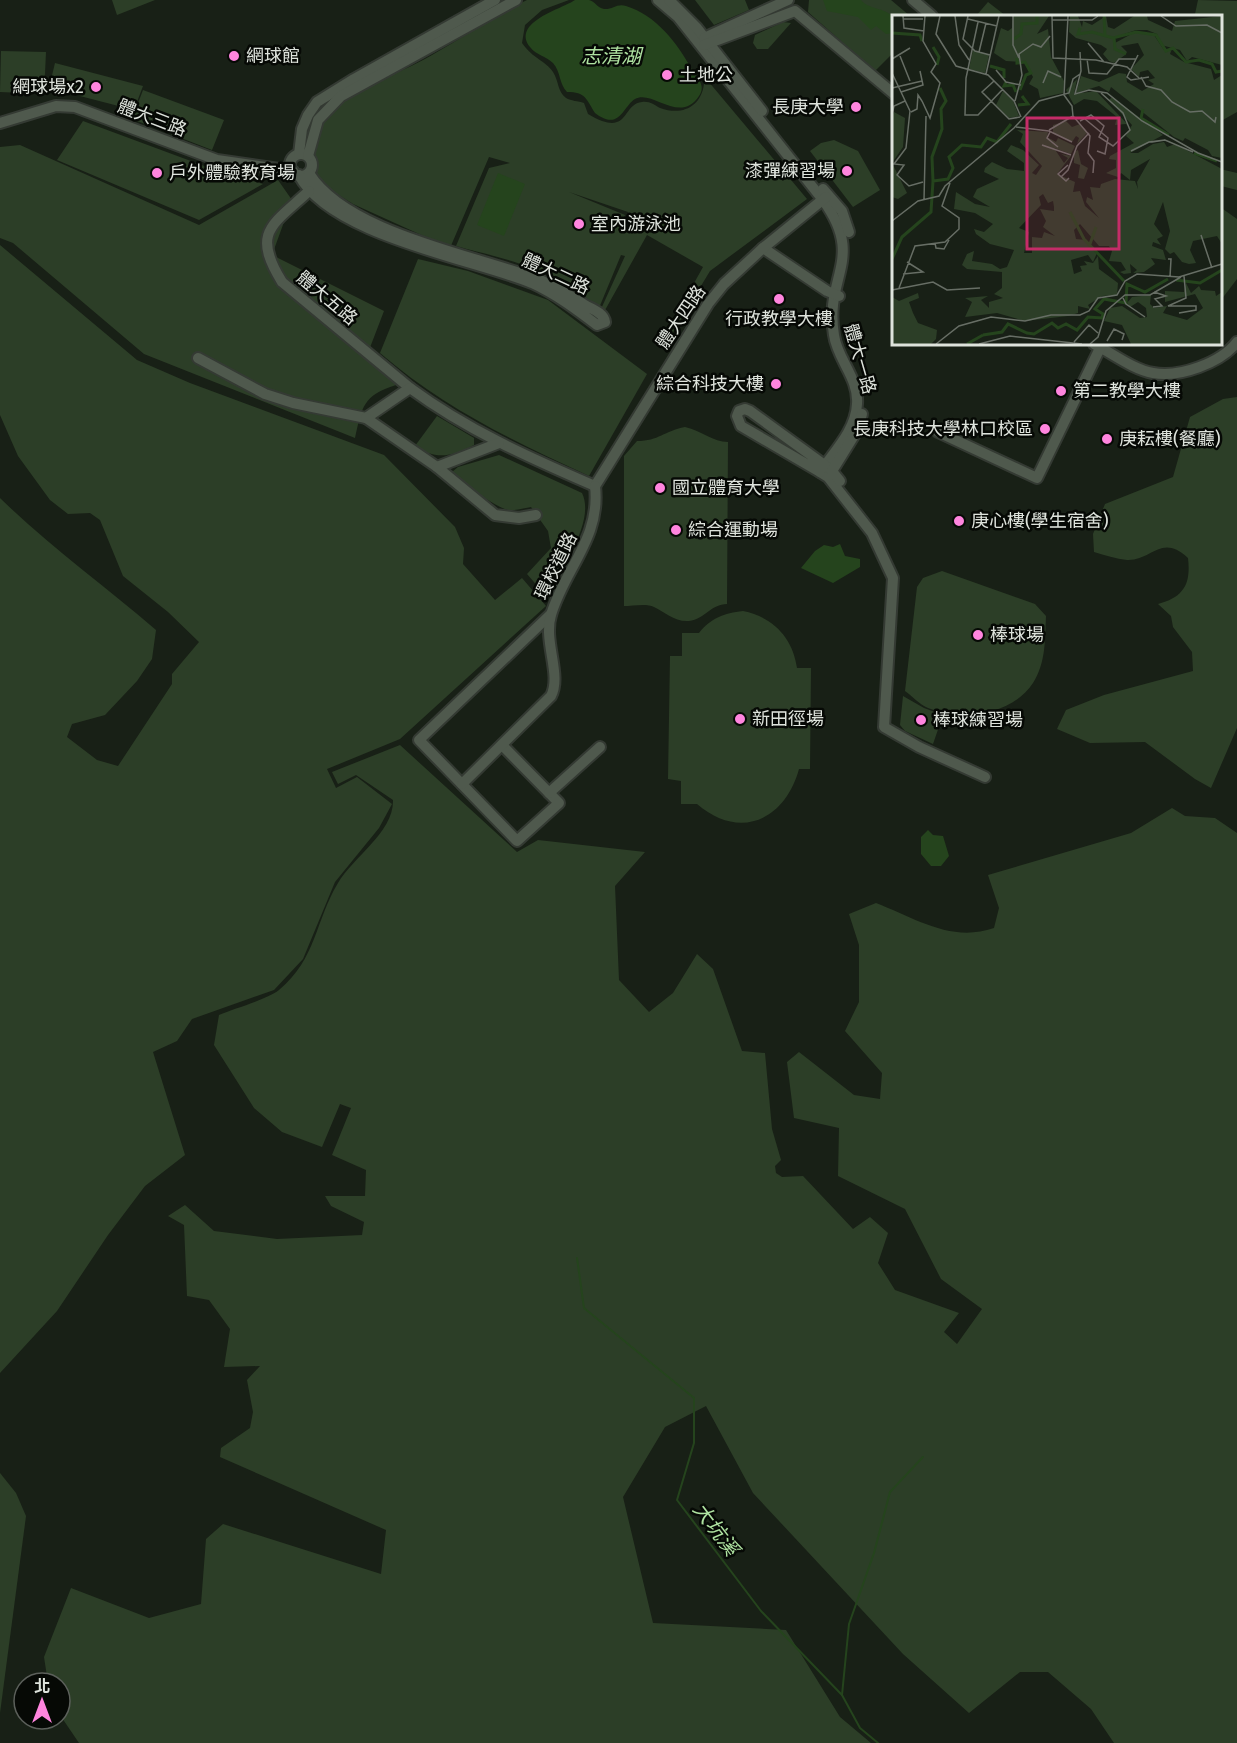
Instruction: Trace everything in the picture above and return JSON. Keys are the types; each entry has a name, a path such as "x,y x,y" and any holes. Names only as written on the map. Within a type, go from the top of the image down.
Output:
{"street":[{"path":"495,0 317,102 302,129 304,155 312,163 300,173 291,161 304,155 318,120 341,96 516,0"},
{"name":"體大一路","path":"658,0 704,43"},
{"name":"體大一路","path":"669,0 826,197 842,234 844,260 837,295 831,310 835,344 849,371 857,404 847,435 826,471"},
{"path":"704,43 788,0"},
{"path":"913,0 931,15"},
{"path":"704,43 795,11 892,92"},
{"name":"體大三路","path":"0,123 56,106 75,107 218,160 300,173"},
{"name":"體大二路","path":"300,173 349,210 406,237 540,280 567,292 602,315 605,322 597,325 558,296 531,283 442,257 395,240 341,213 309,191 300,173"},
{"name":"體大五路","path":"309,191 274,224 265,241 269,260 282,282 440,410 499,443 595,486"},
{"name":"體大四路","path":"595,486 708,304 724,284 763,248 826,197"},
{"path":"763,248 837,295"},
{"path":"1101,345 1147,371 1175,373 1201,366 1231,350 1237,342"},
{"path":"938,432 1037,478 1099,345"},
{"path":"198,358 265,394 293,403 366,418 437,467 495,515 519,518 536,515"},
{"path":"366,418 410,388"},
{"path":"826,471 741,426 736,416 739,411 745,409 750,411 826,471 872,533 893,578 884,727 919,747 985,777"},
{"path":"437,467 499,443"},
{"name":"環校道路","path":"502,745 551,696 555,687 549,649 548,630 551,614 592,528 597,505 595,486"},
{"path":"462,784 502,745 559,802 517,841 419,740 551,614"},
{"path":"549,793 600,747"}],"shaded area":[{"path":"112,0 155,0 117,15"},
{"path":"527,0 569,0 542,10 525,25 522,43 530,53 553,72 563,95 568,99 584,103 588,114 611,123 618,122 635,104 642,102 668,110 683,110 695,104 704,84 708,81 807,199 710,271 663,349 659,346 703,267 647,235 604,312 601,309 625,256 621,255 599,308 582,294 548,275 514,262 456,246 489,168 510,163 489,157 450,248 353,204 318,182 313,153 314,137 319,124 330,112 357,92 418,63","holes":["569,192 628,212 634,225 623,220 625,215"]},
{"path":"695,0 745,0 749,10 714,25"},
{"path":"809,0 891,0 909,15 892,15 892,54 875,71 808,12"},
{"path":"1198,0 1237,1 1237,112 1222,120 1222,15 1190,15 1195,14"},
{"path":"988,2 1005,15 977,15"},
{"path":"783,22 791,23 768,49 757,49 753,43 755,35"},
{"name":"網球場x2","path":"1,51 46,52 44,94 0,92"},
{"name":"網球場x2","path":"55,63 143,86 134,110 49,88"},
{"path":"143,90 224,120 212,150 132,119"},
{"name":"戶外體驗教育場","path":"83,121 207,167 263,184 199,220 57,160"},
{"name":"漆彈練習場","path":"834,140 858,151 880,190 853,207 810,151 821,143"},
{"path":"20,145 199,225 278,180 292,200 272,255 384,311 366,358 396,385 370,398 362,410 355,438 144,354 13,243 0,238 0,147"},
{"path":"1222,169 1237,173 1237,190 1222,186"},
{"path":"1222,208 1237,219 1237,279 1222,299"},
{"path":"0,245 137,360 190,383 384,455 455,527 464,548 463,564 495,600 522,578 546,606 400,739 327,769 336,788 357,777 392,804 379,828 335,882 303,959 274,990 192,1019 177,1041 153,1052 185,1155 145,1186 108,1235 57,1311 0,1373 0,498 38,533 156,630 152,659 137,681 105,715 72,724 67,737 97,760 118,766 172,684 172,674 199,642 168,612 123,576 100,520 90,513 68,514 50,500 18,456 0,415"},
{"path":"418,259 468,271 548,300 647,374 589,476 533,450 454,407 404,373 380,353"},
{"path":"1237,397 1237,728 1211,788 1145,742 1090,743 1057,729 1066,710 1104,695 1193,671 1192,652 1173,627 1171,616 1158,604 1174,598 1184,588 1188,575 1188,558 1179,551 1163,548 1136,559 1115,558 1094,552 1093,534 1105,504 1173,477 1190,417 1223,399"},
{"path":"437,416 474,438 474,445 459,452 444,455 429,453 415,446"},
{"name":"綜合運動場","path":"685,427 728,442 727,604 717,606 699,618 689,621 674,618 651,606 624,606 624,456 637,441 651,439"},
{"path":"499,455 582,493 585,505 580,531 567,560 546,596 527,574 551,548 548,531 531,507 516,510 502,508 469,488 452,472 458,467"},
{"name":"棒球場","path":"942,571 1035,604 1046,616 1044,651 1037,675 1024,694 1012,703 985,713 956,714 925,707 905,691 917,587 923,578"},
{"name":"新田徑場","path":"743,611 764,618 780,630 791,647 797,668 811,668 810,769 799,769 792,787 772,812 744,823 729,821 713,815 697,804 681,804 681,781 668,779 670,656 682,656 682,633 699,633 718,617"},
{"name":"棒球練習場","path":"903,696 924,708 943,715 933,744 905,731 900,725"},
{"path":"400,745 517,852 538,840 645,852 615,886 619,980 649,1012 673,993 697,954 713,969 742,1051 765,1053 772,1129 781,1160 775,1166 776,1173 782,1177 803,1176 853,1229 870,1217 888,1233 878,1263 895,1290 959,1313 944,1332 957,1344 982,1309 941,1279 905,1209 838,1176 839,1128 794,1118 787,1062 799,1052 854,1095 880,1099 882,1073 845,1031 859,1002 859,945 849,914 876,903 948,931 978,932 994,928 999,908 988,875 1131,833 1172,808 1185,816 1215,818 1237,833 1237,1743 1114,1743 1091,1709 1048,1672 1020,1672 969,1713 903,1654 753,1493 706,1406 665,1427 623,1497 653,1623 786,1630 840,1717 871,1743 79,1743 71,1731 72,1671 46,1671 44,1657 71,1588 149,1618 201,1604 206,1539 223,1524 381,1574 386,1530 220,1457 221,1448 250,1428 253,1412 247,1380 260,1366 224,1367 230,1329 209,1300 187,1296 184,1225 168,1216 185,1205 214,1231 277,1239 362,1235 364,1222 331,1206 325,1196 365,1196 366,1170 332,1155 351,1108 340,1104 322,1147 282,1132 254,1108 214,1045 219,1015 273,994 292,978 308,952 338,883 372,844 392,812 393,800 356,775 338,784 332,772"},
{"path":"0,1473 16,1493 26,1516 0,1713"}],"water":[{"name":"志清湖","path":"575,0 589,0 604,9 620,5 626,6 647,16 679,49 700,81 702,88 699,96 691,104 683,107 666,105 642,97 631,102 620,116 610,120 595,113 582,95 567,92 553,63 532,50 526,38 527,30 532,24"},
{"path":"823,0 861,0 892,16 892,33 886,34 876,26 871,30 858,17 827,11"},
{"path":"498,173 525,184 504,236 477,225"},
{"path":"840,544 845,556 860,559 860,567 833,583 801,568 815,551 824,545 833,547"},
{"path":"928,830 933,835 943,836 949,856 941,866 931,866 921,854 921,837"}],"waterway":[{"name":"大坑溪","path":"577,1258 584,1308 694,1398 694,1443 677,1500 761,1611 842,1695 860,1728 878,1743"},
{"path":"842,1695 849,1624 874,1553 890,1492 923,1457"}],"place":[{"name":"網球館","path":"234,56"},
{"name":"土地公","path":"667,75"},
{"name":"網球場x2","path":"96,87"},
{"name":"長庚大學","path":"856,107"},
{"name":"漆彈練習場","path":"847,171"},
{"name":"戶外體驗教育場","path":"157,173"},
{"name":"室內游泳池","path":"579,224"},
{"name":"行政教學大樓","path":"779,299"},
{"name":"綜合科技大樓","path":"776,384"},
{"name":"第二教學大樓","path":"1061,391"},
{"name":"長庚科技大學林口校區","path":"1045,429"},
{"name":"庚耘樓(餐廳)","path":"1107,439"},
{"name":"國立體育大學","path":"660,488"},
{"name":"庚心樓(學生宿舍)","path":"959,521"},
{"name":"綜合運動場","path":"676,530"},
{"name":"棒球場","path":"978,635"},
{"name":"新田徑場","path":"740,719"},
{"name":"棒球練習場","path":"921,720"}]}
